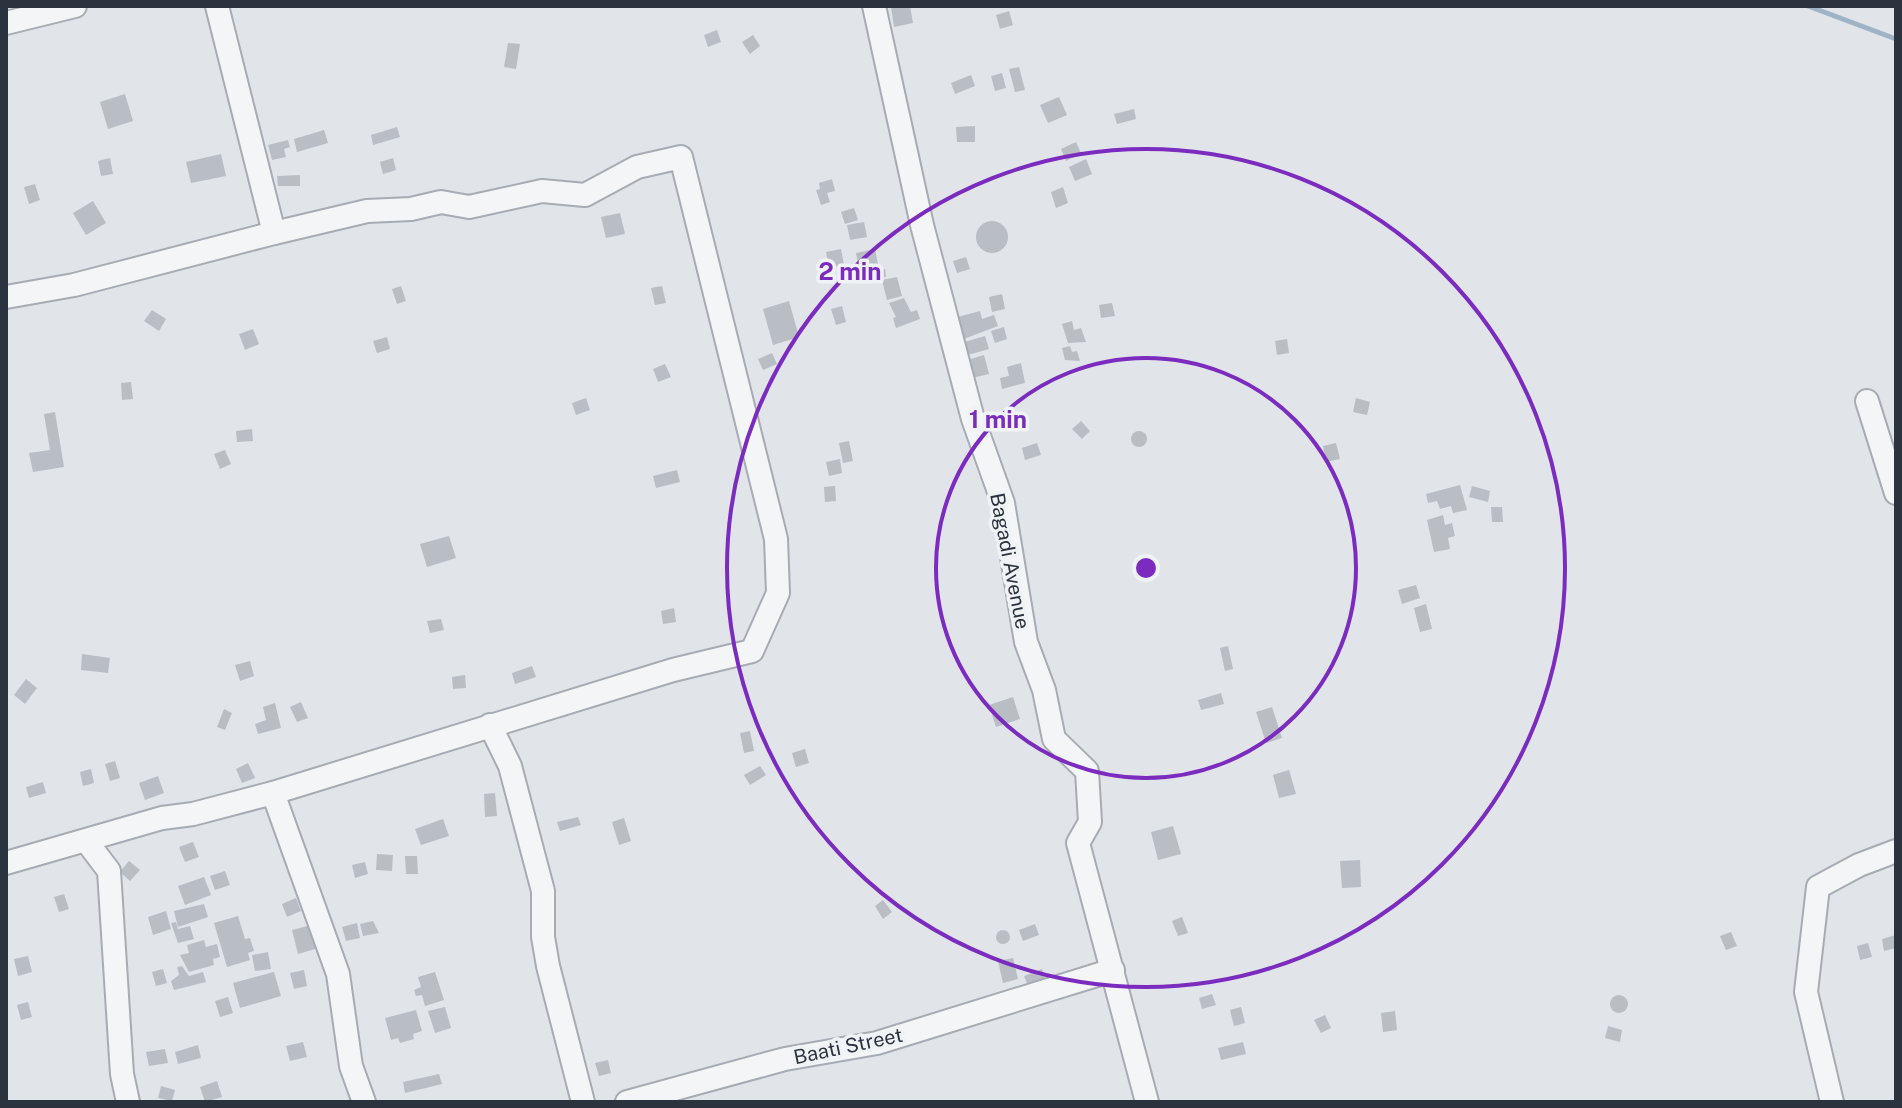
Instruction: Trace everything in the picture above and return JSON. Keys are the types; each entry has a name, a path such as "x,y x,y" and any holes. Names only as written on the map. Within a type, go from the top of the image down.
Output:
{"street":[{"path":"6,23 75,6"},
{"path":"217,6 274,233"},
{"name":"Bagadi Avenue","path":"874,6 922,225 969,404 1003,503 1026,642 1044,690 1054,739 1087,771 1090,822 1078,843 1147,1102"},
{"path":"6,297 74,285 367,211 411,209 441,202 469,207 542,191 585,195 637,167 681,157 776,539 778,593 752,651 673,670 273,793 193,814 162,818 6,863"},
{"path":"1867,401 1896,493"},
{"path":"490,725 510,766 543,891 543,937 548,966 583,1102"},
{"path":"273,793 311,890 338,974 351,1066 364,1102"},
{"path":"87,842 109,871 122,1074 128,1102"},
{"path":"1832,1102 1806,992 1818,887 1859,865 1896,851"},
{"name":"Baati Street","path":"627,1102 785,1059 877,1043 1113,970"}],"building":[{"path":"910,6 913,23 894,27 891,7"},
{"path":"1009,11 1013,25 1000,29 996,15"},
{"path":"717,30 721,42 708,47 704,35"},
{"path":"753,35 760,46 750,54 742,42"},
{"path":"508,43 520,44 516,69 504,67"},
{"path":"1019,67 1025,90 1015,92 1009,69"},
{"path":"1002,73 1006,88 995,91 991,76"},
{"path":"971,75 975,86 955,94 951,83"},
{"path":"125,94 133,121 108,129 100,102"},
{"path":"1059,97 1067,115 1048,123 1040,105"},
{"path":"1134,109 1136,119 1117,124 1114,114"},
{"path":"975,126 975,142 957,142 956,127"},
{"path":"397,127 400,137 373,145 371,135"},
{"path":"324,130 328,143 297,152 294,139"},
{"path":"288,140 290,147 284,149 286,157 272,160 268,145"},
{"path":"1076,142 1081,153 1066,161 1061,149"},
{"path":"221,154 226,176 191,183 186,162"},
{"path":"110,158 113,174 101,176 98,161"},
{"path":"393,158 396,170 383,174 380,162"},
{"path":"1086,159 1092,174 1075,181 1069,167"},
{"path":"300,175 300,186 278,186 277,176"},
{"path":"832,179 835,191 827,193 830,202 821,205 816,190 820,189 819,183"},
{"path":"35,184 40,200 29,204 24,187"},
{"path":"1063,187 1068,203 1056,208 1051,192"},
{"path":"93,201 106,223 86,235 73,213"},
{"path":"854,208 858,220 845,224 841,212"},
{"path":"620,213 625,234 606,238 601,217"},
{"path":"992,221 1003,226 1008,237 1003,248 992,253 981,248 976,237 981,226"},
{"path":"864,222 867,237 850,240 847,225"},
{"path":"841,249 844,265 829,268 826,252"},
{"path":"875,249 879,270 885,269 886,277 861,282 856,253"},
{"path":"966,257 970,269 957,273 953,261"},
{"path":"897,277 902,296 887,300 882,280"},
{"path":"401,286 406,301 397,304 392,289"},
{"path":"662,286 666,303 655,305 651,288"},
{"path":"1002,294 1005,309 992,312 989,297"},
{"path":"904,298 911,312 917,310 920,319 896,328 893,318 896,317 889,303"},
{"path":"789,301 799,337 773,345 763,309"},
{"path":"1112,303 1115,316 1101,318 1099,305"},
{"path":"842,306 846,322 836,325 831,309"},
{"path":"152,310 166,319 159,331 144,321"},
{"path":"980,311 982,319 994,315 998,326 961,340 954,318"},
{"path":"1072,321 1074,330 1081,328 1086,342 1068,343 1062,324"},
{"path":"1004,327 1007,339 995,343 991,331"},
{"path":"253,329 259,344 245,350 239,334"},
{"path":"985,336 989,349 964,356 961,343"},
{"path":"387,337 390,349 377,353 373,341"},
{"path":"1287,339 1289,353 1277,355 1275,341"},
{"path":"1070,346 1072,352 1077,351 1080,361 1065,360 1062,348"},
{"path":"772,353 777,364 763,370 758,359"},
{"path":"984,355 989,374 972,378 967,360"},
{"path":"1021,363 1025,383 1002,389 1000,378 1009,376 1007,367"},
{"path":"665,364 671,377 658,382 653,369"},
{"path":"131,382 133,399 122,400 121,383"},
{"path":"586,398 590,410 576,415 572,403"},
{"path":"1356,398 1370,402 1367,415 1353,412"},
{"path":"55,412 64,467 33,472 29,453 50,450 44,414"},
{"path":"1081,421 1090,431 1082,439 1072,429"},
{"path":"252,429 253,441 237,442 236,431"},
{"path":"1136,431 1142,431 1147,439 1145,445 1136,447 1131,442 1131,436"},
{"path":"849,441 853,461 843,463 839,443"},
{"path":"1037,443 1041,455 1025,460 1022,448"},
{"path":"1336,443 1340,459 1326,462 1323,446"},
{"path":"225,450 231,464 220,469 214,454"},
{"path":"840,459 842,473 829,476 826,462"},
{"path":"677,470 680,482 656,488 653,476"},
{"path":"1460,485 1467,510 1453,513 1451,506 1440,509 1437,501 1428,503 1426,494"},
{"path":"835,486 836,501 825,502 824,487"},
{"path":"1472,486 1490,491 1488,502 1469,497"},
{"path":"1491,507 1502,507 1503,522 1492,522"},
{"path":"1443,515 1445,525 1452,523 1455,536 1448,538 1450,549 1434,552 1427,520"},
{"path":"449,536 456,558 427,567 420,544"},
{"path":"1416,585 1420,598 1402,604 1398,590"},
{"path":"1426,604 1432,629 1420,632 1414,608"},
{"path":"674,608 676,622 663,624 661,611"},
{"path":"441,619 444,630 430,633 427,621"},
{"path":"1228,646 1233,669 1225,671 1220,648"},
{"path":"82,654 110,658 108,673 81,670"},
{"path":"250,661 254,676 240,681 235,665"},
{"path":"532,666 536,677 515,684 512,673"},
{"path":"465,675 466,688 453,689 452,677"},
{"path":"26,679 37,688 25,704 14,695"},
{"path":"1221,693 1224,704 1201,710 1198,700"},
{"path":"1013,697 1020,719 996,727 989,705"},
{"path":"301,702 308,718 297,722 290,707"},
{"path":"275,703 281,728 258,734 255,724 266,720 263,707"},
{"path":"1272,707 1282,738 1266,743 1256,712"},
{"path":"224,709 232,713 225,730 217,727"},
{"path":"750,731 754,751 744,753 740,733"},
{"path":"805,749 809,763 796,767 792,753"},
{"path":"115,761 120,778 110,781 105,764"},
{"path":"248,763 255,778 242,783 236,769"},
{"path":"760,766 766,775 750,785 744,775"},
{"path":"91,769 94,783 83,786 80,772"},
{"path":"1289,770 1296,794 1279,798 1273,775"},
{"path":"158,776 164,793 145,800 139,783"},
{"path":"43,782 46,793 29,798 26,787"},
{"path":"495,793 497,816 485,817 484,794"},
{"path":"578,817 581,825 560,831 557,822"},
{"path":"624,818 631,841 619,845 612,822"},
{"path":"443,819 449,836 421,845 415,829"},
{"path":"1173,826 1181,854 1158,860 1151,832"},
{"path":"193,842 199,857 185,862 179,847"},
{"path":"377,854 393,855 392,871 376,870"},
{"path":"405,856 417,856 418,874 406,874"},
{"path":"1360,860 1361,887 1342,888 1340,861"},
{"path":"129,861 140,870 130,881 120,872"},
{"path":"365,862 368,874 355,878 352,865"},
{"path":"225,871 230,885 215,890 210,876"},
{"path":"204,877 211,895 185,905 178,886"},
{"path":"64,894 69,909 59,912 54,897"},
{"path":"296,898 301,911 287,917 282,904"},
{"path":"883,900 892,912 883,919 875,906"},
{"path":"204,904 208,917 178,927 174,911"},
{"path":"166,911 171,929 153,935 148,917"},
{"path":"238,916 245,939 250,938 254,951 248,953 250,960 227,967 214,923"},
{"path":"1182,917 1188,933 1178,936 1172,921"},
{"path":"373,921 379,933 363,936 360,924"},
{"path":"176,922 178,929 190,926 194,939 178,943 171,923"},
{"path":"357,923 360,938 346,941 342,927"},
{"path":"315,924 322,947 298,954 292,930"},
{"path":"1035,924 1039,935 1023,941 1019,930"},
{"path":"1003,930 1010,937 1003,944 996,937"},
{"path":"1731,932 1737,946 1726,950 1720,936"},
{"path":"1896,935 1896,948 1884,951 1882,939"},
{"path":"204,940 206,947 217,944 220,957 213,959 214,965 189,972 180,955 189,953 187,945"},
{"path":"1868,943 1872,957 1860,960 1857,946"},
{"path":"268,952 271,969 255,971 252,955"},
{"path":"28,956 32,972 18,976 14,959"},
{"path":"1013,958 1018,979 1003,983 998,961"},
{"path":"182,966 189,976 203,972 206,982 174,990 171,981 179,975 177,967"},
{"path":"163,969 167,983 156,986 152,972"},
{"path":"1042,969 1046,982 1029,988 1024,976"},
{"path":"304,970 307,986 294,989 290,973"},
{"path":"274,972 281,996 240,1008 233,983"},
{"path":"435,972 444,1000 425,1006 422,995 416,996 414,990 421,987 418,977"},
{"path":"1212,994 1216,1005 1202,1009 1199,998"},
{"path":"1619,995 1628,1004 1619,1013 1610,1004"},
{"path":"228,997 233,1013 220,1017 215,1001"},
{"path":"28,1002 32,1017 21,1020 17,1005"},
{"path":"445,1007 451,1028 435,1033 428,1011"},
{"path":"1241,1007 1245,1023 1234,1026 1230,1010"},
{"path":"416,1010 422,1031 413,1034 414,1039 400,1043 398,1038 391,1040 385,1018"},
{"path":"1395,1011 1397,1030 1383,1032 1381,1013"},
{"path":"1325,1015 1331,1028 1321,1033 1314,1020"},
{"path":"1608,1026 1622,1030 1620,1042 1605,1038"},
{"path":"303,1042 307,1057 290,1061 286,1046"},
{"path":"1243,1042 1246,1054 1221,1060 1218,1048"},
{"path":"198,1045 201,1058 178,1064 175,1052"},
{"path":"165,1049 168,1063 149,1066 146,1052"},
{"path":"608,1060 611,1073 599,1076 595,1063"},
{"path":"439,1074 442,1084 405,1093 403,1082"},
{"path":"217,1081 222,1097 205,1102 200,1087"},
{"path":"161,1086 175,1090 172,1101 158,1098"}],"waterway":[{"path":"1808,6 1896,39"}]}
